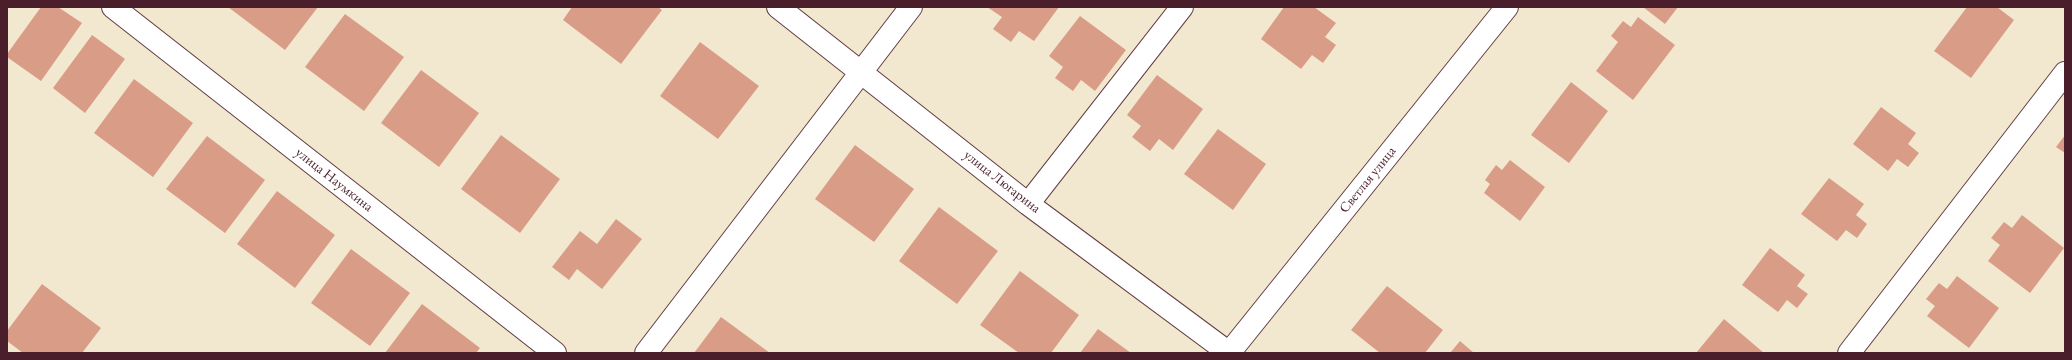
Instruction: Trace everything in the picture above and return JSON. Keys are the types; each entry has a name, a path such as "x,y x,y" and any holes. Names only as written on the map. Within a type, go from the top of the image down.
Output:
{"street":[{"name":"улица Наумкина","path":"113,7 555,353"},
{"name":"улица Люгарина","path":"778,7 1028,204 1229,353"},
{"path":"646,353 911,7"},
{"path":"1028,204 1182,7"},
{"name":"Светлая улица","path":"1229,353 1507,7"},
{"path":"1849,353 2065,73"}],"building":[{"path":"41,7 58,7 82,23 41,81 7,57 7,54"},
{"path":"228,7 318,7 285,50"},
{"path":"572,7 658,7 662,10 621,64 563,20"},
{"path":"987,7 1059,7 1034,41 1019,31 1011,42 993,29 1002,17"},
{"path":"1284,7 1314,7 1336,23 1325,37 1336,45 1323,63 1312,55 1301,69 1261,39"},
{"path":"1643,7 1678,7 1665,24"},
{"path":"1967,7 1997,7 2014,20 1971,78 1934,51"},
{"path":"345,14 404,57 364,111 305,67"},
{"path":"1080,16 1126,50 1095,91 1081,80 1073,91 1055,78 1063,67 1049,56"},
{"path":"1638,17 1675,45 1633,100 1596,71 1618,42 1611,36 1623,21 1631,27"},
{"path":"92,35 125,59 85,113 53,88"},
{"path":"700,42 759,86 718,139 660,96"},
{"path":"421,70 479,113 439,167 381,123"},
{"path":"1157,75 1203,109 1173,150 1159,139 1150,151 1132,137 1141,126 1127,115"},
{"path":"134,79 193,123 153,177 94,133"},
{"path":"1571,82 1608,111 1569,163 1531,135"},
{"path":"1881,107 1916,133 1908,144 1919,153 1908,167 1897,159 1888,171 1853,144"},
{"path":"1218,129 1266,164 1233,210 1184,174"},
{"path":"501,135 560,179 520,233 461,189"},
{"path":"2065,135 2065,153 2056,147"},
{"path":"207,136 265,180 225,233 166,189"},
{"path":"855,145 914,189 874,242 815,199"},
{"path":"1510,160 1545,187 1520,221 1484,193 1490,184 1485,180 1496,165 1502,170"},
{"path":"1829,178 1864,204 1856,215 1867,224 1857,238 1846,230 1837,241 1801,214"},
{"path":"277,191 335,235 295,288 237,244"},
{"path":"939,207 998,251 957,304 899,261"},
{"path":"2022,215 2064,248 2030,293 1988,261 2000,245 1991,238 2004,222 2012,228"},
{"path":"616,219 642,239 602,289 577,269 569,280 552,267 580,231 597,244"},
{"path":"1770,248 1805,275 1797,286 1808,294 1797,308 1787,300 1778,312 1742,285"},
{"path":"351,249 410,293 370,346 311,303"},
{"path":"1020,271 1079,315 1051,353 1019,353 980,325"},
{"path":"1957,276 1999,308 1969,348 1927,316 1935,306 1926,299 1939,283 1947,289"},
{"path":"42,284 101,328 82,353 23,353 7,341 7,331"},
{"path":"1387,286 1443,330 1425,353 1380,353 1351,330"},
{"path":"422,304 480,348 476,353 385,353"},
{"path":"721,317 770,353 694,353"},
{"path":"1724,319 1764,353 1696,353"},
{"path":"1098,329 1131,353 1080,353"},
{"path":"1460,341 1474,353 1450,353"}]}
